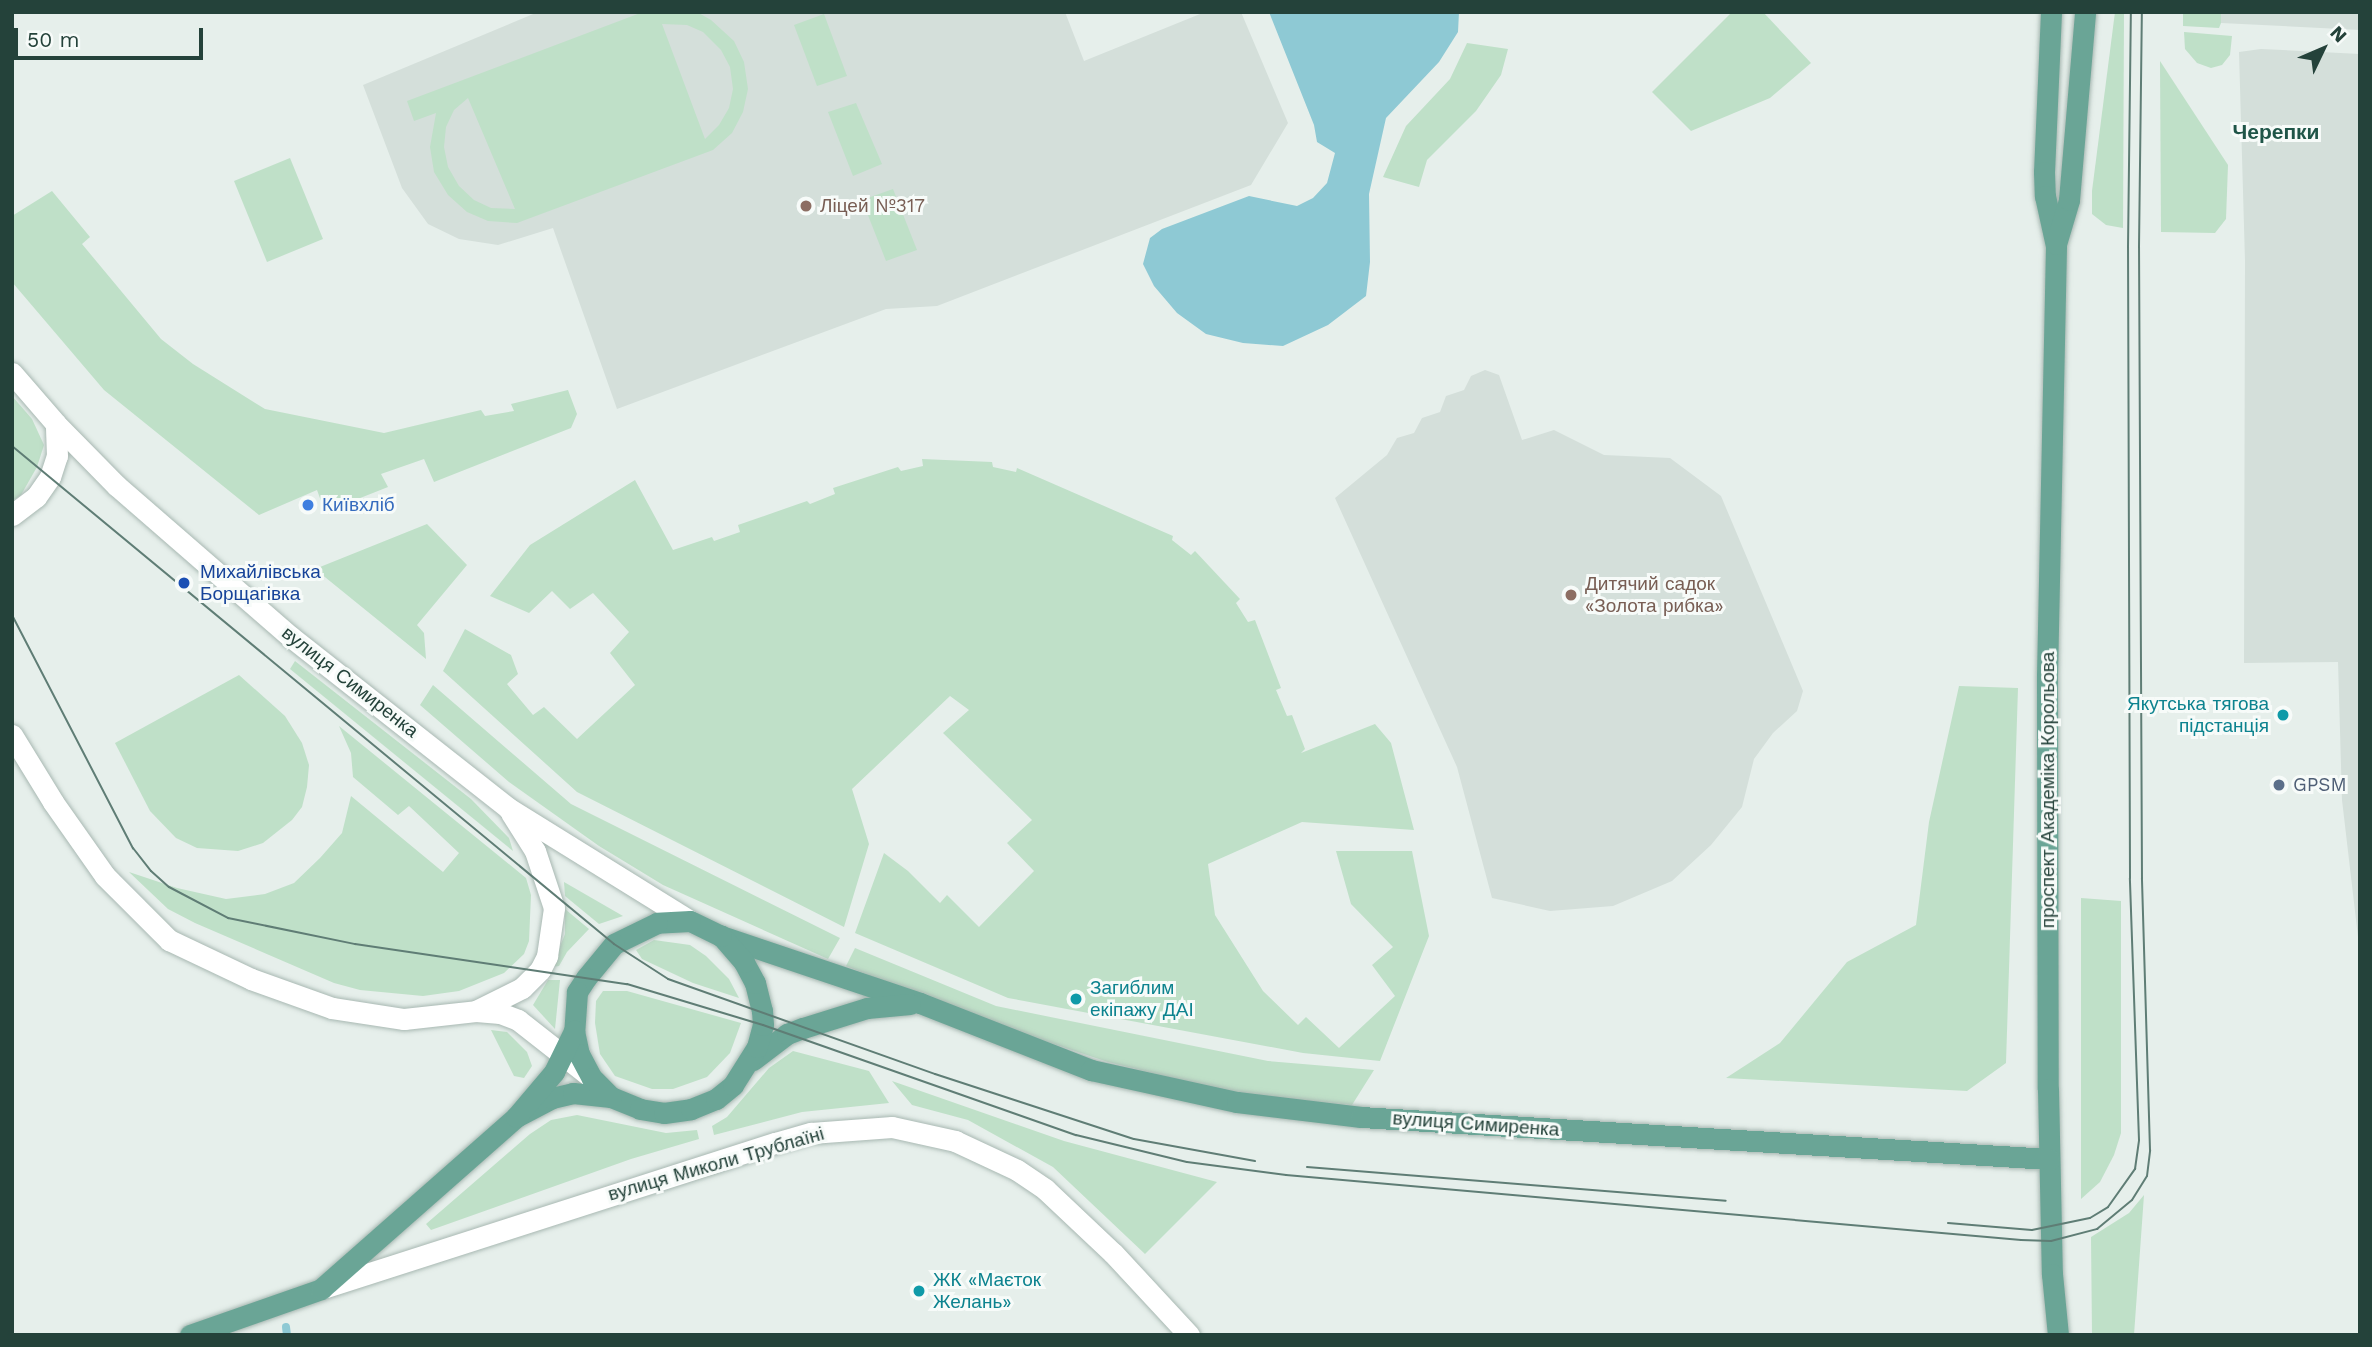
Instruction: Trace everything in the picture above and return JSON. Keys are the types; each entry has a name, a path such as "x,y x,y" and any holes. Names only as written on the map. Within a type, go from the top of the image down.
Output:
{"main road":[{"name":"проспект Академіка Корольова","path":"2051,12 2045,196 2056,246 2047,677 2049,1159 2052,1274 2058,1335"},
{"name":"проспект Академіка Корольова","path":"2056,246 2069,200 2085,12"},
{"path":"516,1116 552,1098 573,1093 611,1097 664,1113 691,1108 716,1099 733,1085 748,1064 760,1038 762,1011 755,983 744,962 721,936 690,921 657,923 614,944 577,992 574,1031 579,1054 592,1078 611,1097"},
{"name":"вулиця Симиренка","path":"721,936 920,1003 1091,1070 1237,1102 1375,1118 2049,1159"},
{"name":"вулиця Симиренка","path":"748,1064 787,1034 803,1028 867,1008 920,1003"},
{"path":"321,1289 516,1116 547,1081 562,1058 574,1031"},
{"name":"вулиця Миколи Трублаїні","path":"190,1335 321,1289"}],"street":[{"name":"вулиця Симиренка","path":"12,373 55,424 117,486 291,637 508,808 690,921"},
{"path":"12,514 36,498 50,477 57,456 55,424"},
{"path":"12,735 70,829 105,876 169,940 251,979 332,1008 404,1019 476,1011 500,1013 518,1020 562,1058 592,1078"},
{"path":"476,1011 522,988 540,970 547,956 551,932 554,908 547,886 535,852 508,808"},
{"name":"вулиця Миколи Трублаїні","path":"321,1289 787,1139 851,1128 892,1127 955,1141 1017,1170 1045,1189 1113,1253 1189,1335"}],"shaded area":[{"name":"Ліцей №317","path":"538,12 1065,12 1084,61 1205,12 1241,12 1288,123 1251,185 937,306 886,309 617,409 553,228 498,245 459,239 428,224 402,188 363,85"},
{"path":"2221,12 2360,12 2360,30 2221,23"},
{"path":"2261,49 2360,54 2360,954 2342,800 2338,662 2244,663 2245,261 2239,52"},
{"name":"Дитячий садок «Золота рибка»","path":"1485,370 1499,375 1522,440 1554,430 1604,455 1670,458 1721,496 1803,691 1797,711 1773,733 1754,759 1742,807 1711,845 1672,881 1613,906 1550,911 1492,898 1457,767 1335,498 1387,455 1397,438 1414,433 1422,418 1440,412 1446,396 1464,390 1471,376"}],"green space":[{"path":"643,12 697,12 711,20 734,41 744,62 748,89 743,112 732,133 713,150 517,223 488,221 467,212 448,195 434,172 430,147 436,113 414,121 407,101","holes":["662,24 687,25 703,32 721,50 730,67 733,89 729,108 719,125 705,139","468,98 515,209 491,208 474,200 459,186 448,167 444,147 446,127 454,110"]},
{"path":"1732,12 1763,12 1811,63 1770,98 1691,131 1652,92"},
{"path":"2115,12 2124,12 2123,228 2106,225 2092,214 2092,191"},
{"path":"2183,12 2221,12 2221,23 2219,28 2183,26"},
{"path":"824,14 847,76 817,86 794,25"},
{"path":"2184,32 2232,36 2230,55 2222,65 2211,68 2197,63 2185,49"},
{"path":"1467,43 1508,49 1501,75 1476,111 1427,160 1419,187 1383,177 1406,126 1450,79"},
{"path":"2160,61 2228,165 2226,219 2215,233 2161,232"},
{"path":"856,103 882,164 853,176 828,112"},
{"path":"290,158 323,239 267,262 234,181"},
{"path":"893,189 917,250 886,261 862,200"},
{"path":"52,191 90,237 82,244 161,339 193,364 265,409 384,433 481,410 485,416 514,411 511,404 568,390 577,414 571,428 434,482 424,459 381,474 388,487 325,512 317,490 259,515 104,390 12,282 12,216"},
{"path":"12,396 32,419 44,445 37,467 21,495 12,501"},
{"path":"922,459 992,462 993,467 1016,472 1017,468 1173,536 1172,540 1191,555 1195,551 1240,599 1236,603 1248,622 1255,620 1281,688 1276,690 1287,716 1292,715 1305,749 1301,753 1375,724 1391,743 1414,830 1302,822 1208,864 1215,915 1263,991 1298,1025 1306,1017 1339,1048 1395,996 1372,965 1393,947 1351,904 1336,851 1412,851 1429,936 1380,1061 1303,1053 1008,998 855,933 884,853 908,871 940,903 947,895 979,927 1034,871 1007,843 1032,820 943,733 969,710 950,696 852,789 869,844 844,927 577,792 443,671 465,629 511,655 518,674 507,684 533,715 544,707 577,739 635,685 610,653 629,632 593,593 570,609 552,591 529,613 490,596 530,545 635,480 673,550 712,537 714,541 740,532 738,525 807,501 810,504 835,494 833,488 898,467 901,471 923,466"},
{"path":"427,524 467,565 417,625 424,633 426,659 315,569"},
{"path":"295,661 471,799 509,838 513,851 290,669"},
{"path":"239,675 285,716 302,743 309,765 307,787 302,807 292,820 263,843 238,851 197,848 176,838 150,811 115,743"},
{"path":"433,685 571,804 840,938 828,959 663,885 599,846 509,782 420,705"},
{"path":"1959,686 2018,688 2006,1063 1967,1091 1726,1078 1780,1043 1847,962 1916,925 1929,822"},
{"path":"339,726 526,878 531,895 529,941 524,954 504,973 459,991 423,996 360,990 334,983 168,909 129,872 177,888 226,899 265,894 294,883 342,833 351,796 443,872 459,853 409,806 398,815 353,777 351,753"},
{"path":"564,882 623,916 599,924 565,896"},
{"path":"2081,898 2121,901 2121,1133 2114,1155 2100,1182 2081,1199"},
{"path":"565,909 589,929 567,952 559,966 552,967 565,934"},
{"path":"654,940 690,945 706,956 729,979 739,998 693,983 642,959 636,950"},
{"path":"855,948 996,1006 1268,1061 1374,1070 1352,1105 1237,1094 1108,1062 972,1017 846,966"},
{"path":"548,980 560,980 555,1029 533,1005"},
{"path":"603,991 627,991 741,1023 730,1053 707,1077 673,1089 652,1089 615,1076 600,1054 595,1023 596,1001"},
{"path":"491,1030 507,1032 527,1052 532,1066 524,1078 514,1076"},
{"path":"793,1051 869,1071 889,1103 802,1112 714,1135 712,1126 727,1117 769,1068"},
{"path":"892,1081 1064,1141 1217,1182 1145,1254 1053,1167 968,1120 912,1105"},
{"path":"577,1115 666,1133 697,1130 699,1139 631,1159 431,1230 426,1224 530,1134 551,1120"},
{"path":"2144,1195 2134,1335 2092,1335 2091,1237 2129,1213"}],"water":[{"path":"1269,12 1459,12 1458,32 1439,62 1386,118 1369,194 1370,262 1366,296 1328,325 1283,346 1243,343 1206,334 1177,313 1154,286 1143,264 1150,238 1162,229 1249,196 1297,206 1313,198 1327,183 1335,153 1317,142 1314,125"}],"waterway":[{"path":"286,1327 287,1335"}],"tram line":[{"path":"1948,1223 2032,1230 2090,1218 2108,1207 2135,1169 2139,1140 2130,878 2128,247 2131,12"},
{"path":"12,615 133,848 151,871 169,887 228,918 355,944 627,984 763,1025 1076,1135 1187,1162 1286,1175 2021,1240 2051,1241 2097,1229 2132,1200 2147,1176 2150,1150 2142,878 2139,247 2142,12"},
{"path":"12,446 614,944 668,979 935,1074 1134,1139 1255,1161"},
{"path":"1307,1167 1726,1201"}],"place":[{"name":"Ліцей №317","path":"806,206"},
{"name":"Київхліб","path":"308,505"},
{"name":"Михайлівська Борщагівка","path":"184,583"},
{"name":"Дитячий садок «Золота рибка»","path":"1571,595"},
{"name":"Якутська тягова підстанція","path":"2283,715"},
{"name":"GPSM","path":"2279,785"},
{"name":"Загиблим екіпажу ДАІ","path":"1076,999"},
{"name":"ЖК «Маєток Желань»","path":"919,1291"}],"district":[{"name":"Черепки","path":"2276,132"}]}
